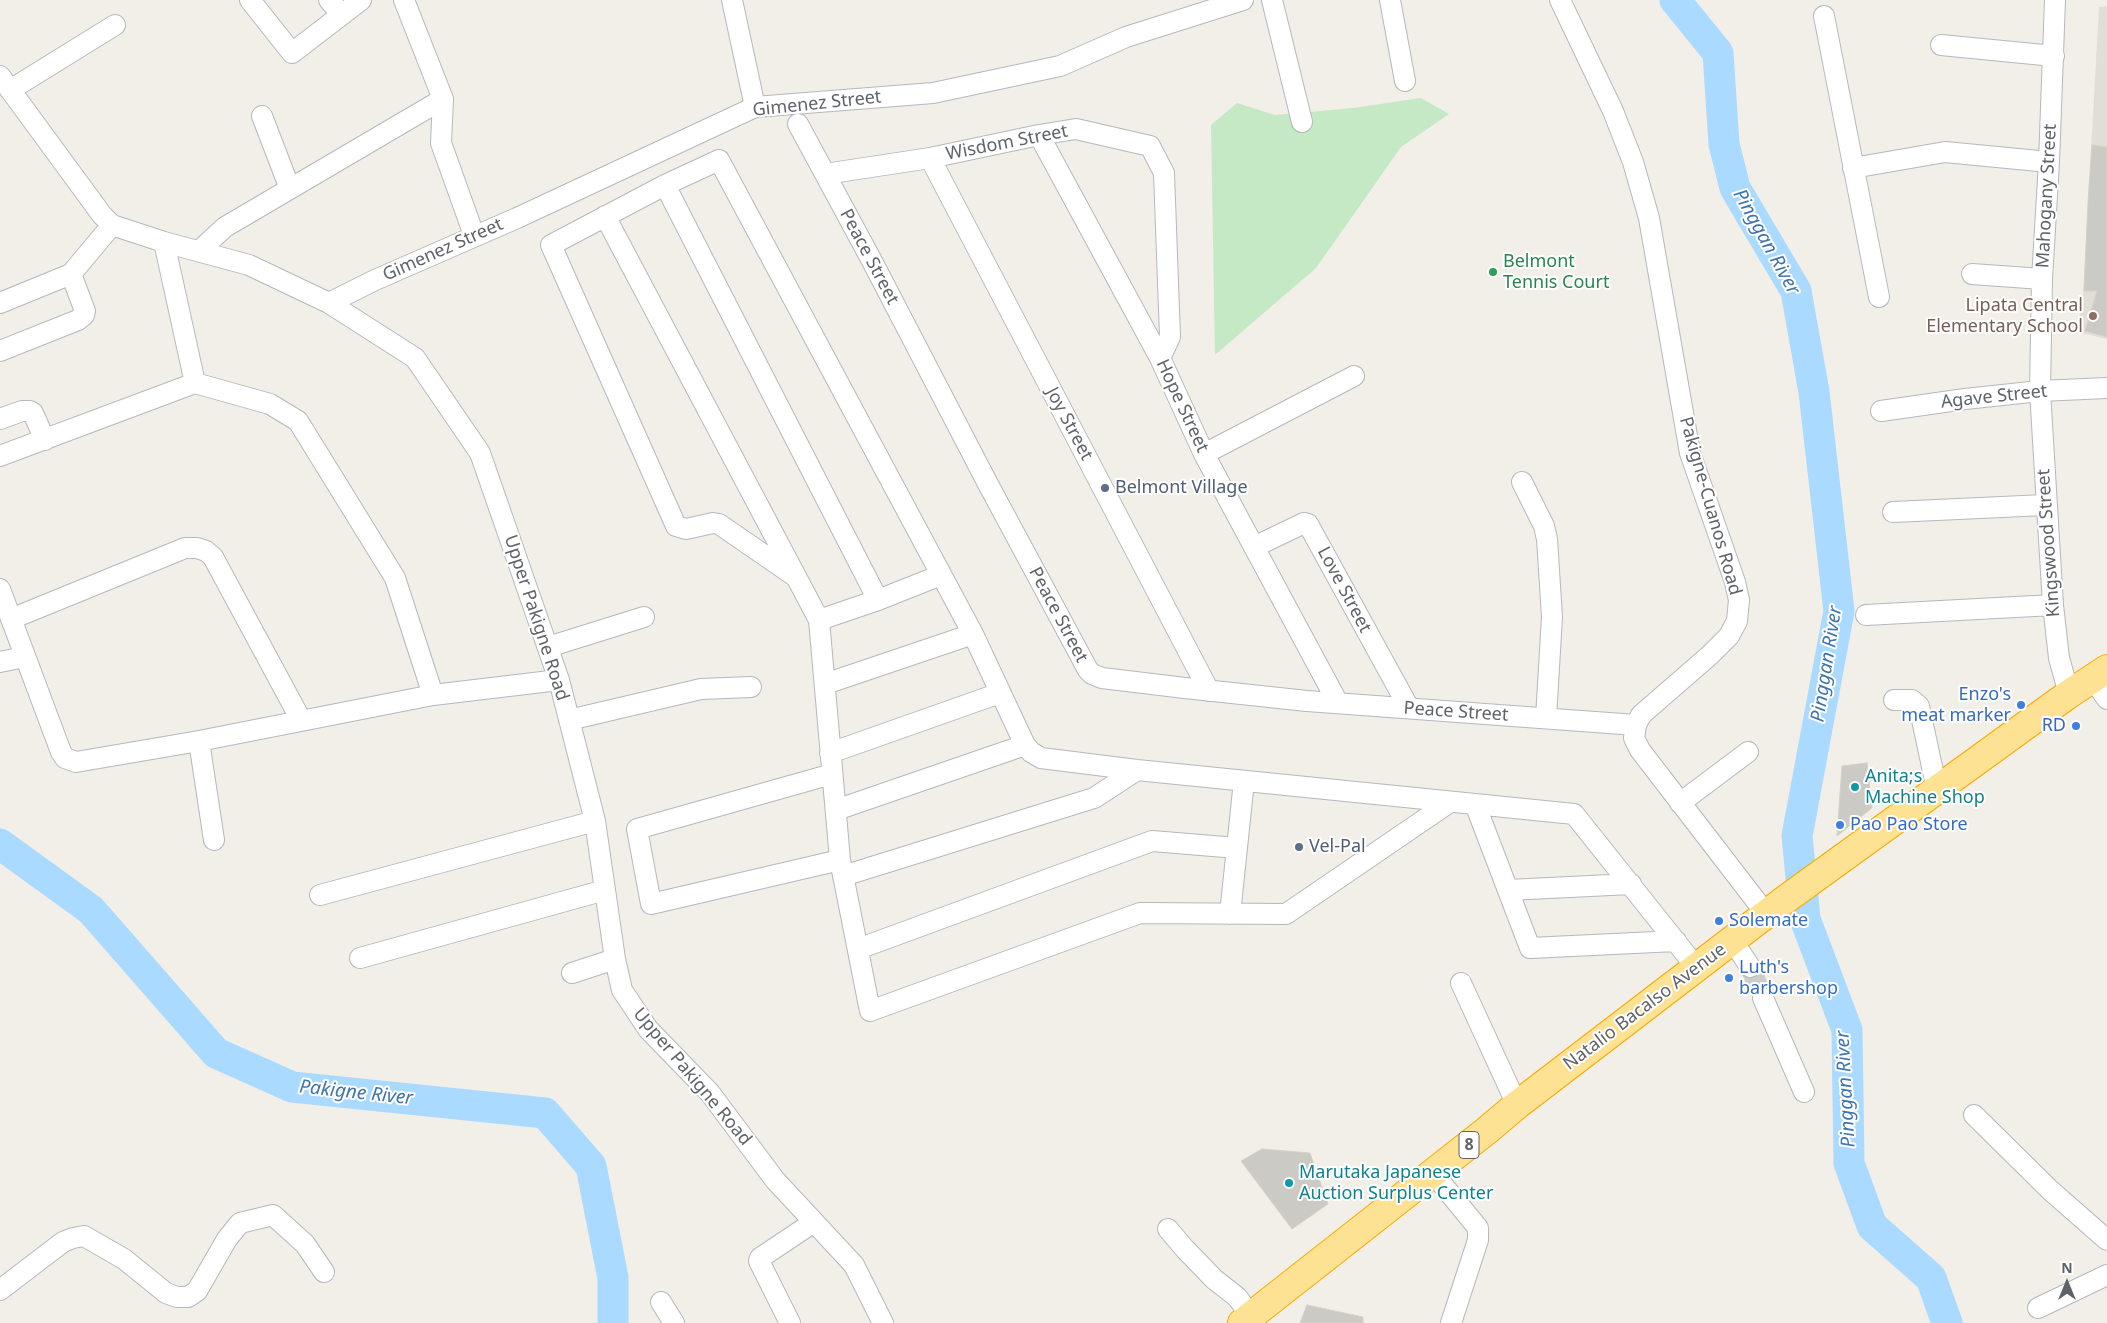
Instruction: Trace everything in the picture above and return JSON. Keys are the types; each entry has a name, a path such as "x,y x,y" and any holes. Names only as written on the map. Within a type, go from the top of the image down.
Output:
{"highway":[{"name":"Natalio Bacalso Avenue","path":"1247,1319 1518,1104 1827,868 2069,694 2102,682"}],"street":[{"path":"250,0 292,53 335,8 361,0"},
{"path":"404,0 443,99 441,142 474,235"},
{"path":"732,0 755,107"},
{"name":"Gimenez Street","path":"329,303 375,280 474,235 517,218 755,107 933,93 1060,66 1126,37 1243,0"},
{"path":"1272,0 1302,122"},
{"path":"1390,0 1405,81"},
{"name":"Pakigne-Cuanos Road","path":"1560,0 1613,111 1633,162 1649,218 1690,453 1735,582 1739,600 1737,621 1729,636 1710,656 1641,715 1636,725"},
{"name":"Mahogany Street","path":"2040,391 2042,279 2054,56 2055,0"},
{"path":"1824,16 1879,297"},
{"path":"0,303 71,274 112,225 102,215 5,83 115,24"},
{"path":"1941,45 2054,56"},
{"path":"199,252 225,227 443,99"},
{"path":"262,116 290,189"},
{"name":"Peace Street","path":"798,124 1088,670 1102,678 1209,691 1338,703 1636,725"},
{"name":"Wisdom Street","path":"825,174 930,158 1076,129 1150,146 1164,173 1170,337 1160,358"},
{"name":"Hope Street","path":"1039,135 1160,358 1204,454 1338,703"},
{"path":"1853,168 1945,152 2049,162"},
{"name":"Joy Street","path":"930,158 1209,691"},
{"path":"796,577 720,524 713,523 686,529 676,526 551,245 665,184 719,160 974,634 1000,694 1025,745 1031,752 1041,758 1137,770 1574,814 1696,968"},
{"path":"665,184 878,600"},
{"path":"605,216 819,620 842,868 870,1011 1140,913 1286,914 1450,802"},
{"name":"Upper Pakigne Road","path":"112,225 164,242 249,265 329,303 415,358 480,453 559,680 595,820 615,959 622,990 648,1029 710,1094 775,1180 854,1265 884,1323"},
{"path":"164,242 195,383"},
{"path":"0,351 78,320 84,315 85,311 71,274"},
{"path":"1972,274 2042,279"},
{"path":"1204,454 1354,376"},
{"path":"0,456 195,383 270,404 298,421 395,578 433,695"},
{"name":"Agave Street","path":"1881,411 2040,391 2107,388"},
{"name":"Kingswood Street","path":"2040,391 2053,605 2059,658 2069,694"},
{"path":"0,419 22,411 30,412 33,414 45,440"},
{"path":"1522,482 1544,526 1547,539 1552,624 1546,718"},
{"path":"1893,512 2046,505"},
{"name":"Love Street","path":"1254,547 1304,523 1308,524 1409,708"},
{"path":"11,619 185,548 206,551 213,557 301,720"},
{"path":"819,620 878,600 941,575"},
{"path":"0,588 24,657 61,752 70,761 76,762 433,695 559,680"},
{"path":"1866,615 2053,605"},
{"path":"548,647 644,617"},
{"path":"825,684 974,634"},
{"path":"0,662 24,657"},
{"path":"569,720 701,690 751,687"},
{"path":"830,753 1000,694"},
{"path":"1894,700 1912,700 1919,706 1937,790"},
{"path":"1636,725 1634,738 1636,743 1680,803 1775,908"},
{"path":"199,740 214,840"},
{"path":"836,810 1025,745"},
{"path":"1680,803 1748,752"},
{"path":"832,774 637,829 651,904 842,868 1094,798 1137,770"},
{"path":"1230,914 1244,781"},
{"path":"1475,804 1530,948 1676,941"},
{"path":"320,895 595,820"},
{"path":"858,949 1152,841 1237,848"},
{"path":"1508,890 1631,884"},
{"path":"360,958 605,890"},
{"path":"1733,941 1750,967"},
{"path":"572,973 615,959"},
{"path":"1461,983 1518,1104"},
{"path":"1763,998 1804,1092"},
{"path":"1974,1115 2050,1190 2107,1240"},
{"path":"1433,1173 1478,1228 1478,1240 1451,1323"},
{"path":"0,1290 63,1242 84,1236 124,1259 166,1293 177,1297 188,1297 197,1291 227,1239 240,1223 273,1216 305,1244 324,1272"},
{"path":"790,1323 758,1261 814,1222"},
{"path":"1168,1229 1184,1250 1214,1279 1237,1297 1247,1319"},
{"path":"2038,1308 2107,1275"},
{"path":"661,1302 674,1323"}],"shaded area":[{"path":"2107,6 2107,339 2077,332 2083,294 2099,7"}],"green space":[{"path":"1421,98 1449,114 1401,147 1316,268 1215,355 1211,125 1237,103 1275,115 1353,108"}],"building":[{"path":"2092,145 2107,147 2107,337 2085,331 2097,291 2084,291"},
{"name":"Anita;s Machine Shop","path":"1867,763 1872,808 1837,836 1842,766"},
{"name":"Marutaka Japanese Auction Surplus Center","path":"1262,1149 1310,1153 1328,1204 1292,1229 1241,1161"},
{"path":"1307,1305 1363,1317 1363,1323 1300,1323"}],"waterway":[{"name":"Pinggan River","path":"1675,0 1718,53 1724,144 1735,188 1796,291 1814,392 1839,611 1797,836 1805,919 1847,1030 1849,1163 1872,1226 1931,1278 1947,1323"},
{"name":"Pakigne River","path":"0,844 91,910 216,1053 292,1087 545,1113 591,1166 613,1278 613,1323"}],"tunnel":[{"path":"1750,967 1763,998"}],"place":[{"name":"Belmont Tennis Court","path":"1493,272"},
{"name":"Lipata Central Elementary School","path":"2093,316"},
{"name":"Belmont Village","path":"1105,488"},
{"name":"Enzo's meat marker","path":"2021,705"},
{"name":"RD","path":"2076,726"},
{"name":"Anita;s Machine Shop","path":"1855,787"},
{"name":"Pao Pao Store","path":"1840,825"},
{"name":"Vel-Pal","path":"1299,847"},
{"name":"Solemate","path":"1719,921"},
{"name":"Luth's barbershop","path":"1729,978"},
{"name":"Marutaka Japanese Auction Surplus Center","path":"1289,1183"}]}
